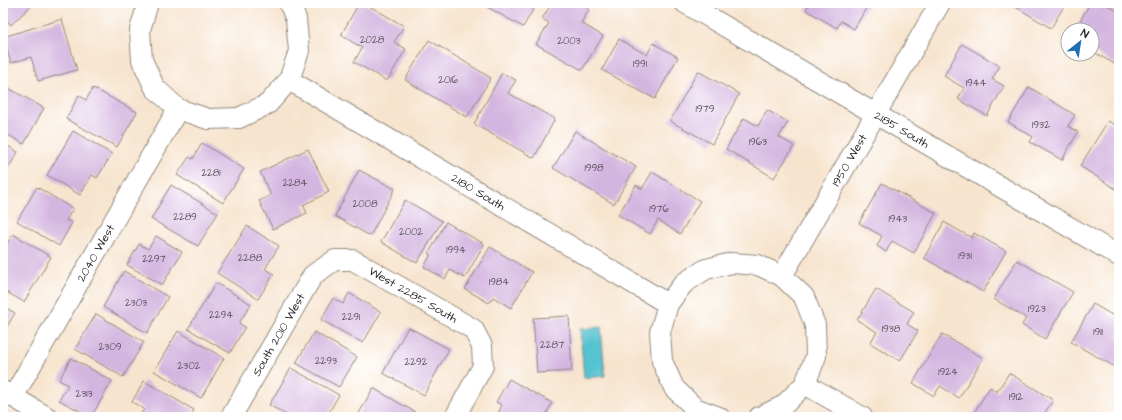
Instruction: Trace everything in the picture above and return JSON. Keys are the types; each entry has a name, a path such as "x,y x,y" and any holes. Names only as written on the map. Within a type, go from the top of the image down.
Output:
{"street":[{"path":"148,3 140,30 142,60 155,88 178,109 208,119 239,118 268,104 289,80 299,51 296,19 288,3"},
{"name":"2185 South","path":"685,3 1119,256"},
{"name":"1950 West","path":"782,276 940,3"},
{"name":"2180 South","path":"289,80 668,304"},
{"name":"2040 West","path":"8,394 178,109"},
{"name":"West 2285 South","path":"335,260 352,260 473,329 482,346 483,366 455,417"},
{"name":"South 2010 West","path":"231,417 314,275 335,260"},
{"path":"719,417 692,412 674,388 662,361 660,332 668,304 684,283 706,269 732,263 758,265 782,276 804,297 815,325 816,356 805,384 783,406 759,417"},
{"path":"805,384 862,417"},
{"path":"8,394 48,417"}],"water":[{"path":"601,327 605,376 584,378 580,329"}],"building":[{"path":"3,3 34,3 11,25 3,16"},
{"path":"359,3 364,3 404,26 394,42 406,49 387,81 354,62 362,48 341,35"},
{"path":"480,3 537,3 523,27"},
{"path":"552,3 580,3 589,9 581,23 603,36 582,70 536,44 549,23 542,19"},
{"path":"810,3 869,3 854,29 841,21 837,28 806,10"},
{"path":"1009,3 1066,3 1051,28"},
{"path":"1090,3 1104,3 1119,12 1118,66 1100,56 1100,22 1079,22"},
{"path":"62,19 77,70 38,81 31,57 11,63 3,37"},
{"path":"619,39 647,55 653,43 678,57 655,99 602,70"},
{"path":"429,40 491,78 467,117 405,80"},
{"path":"962,44 1000,66 992,79 1004,86 987,116 958,99 964,88 944,76"},
{"path":"698,71 739,94 712,144 670,121"},
{"path":"502,73 516,80 508,93 555,119 534,158 474,124"},
{"path":"3,85 44,108 24,144 3,132"},
{"path":"1029,87 1075,115 1068,126 1078,132 1062,160 1030,142 1033,137 1008,122"},
{"path":"93,88 137,112 117,147 66,119 79,95 86,100"},
{"path":"767,110 788,122 779,137 794,146 774,178 726,149 744,118 758,126"},
{"path":"1108,121 1119,127 1119,191 1080,166"},
{"path":"73,131 112,154 97,178 92,175 80,195 47,175"},
{"path":"575,131 636,167 614,204 553,168"},
{"path":"3,143 18,152 3,177"},
{"path":"202,143 244,169 223,203 177,175 189,157 193,159"},
{"path":"308,149 329,192 303,205 307,213 273,229 259,201 271,195 260,172"},
{"path":"359,170 395,189 370,236 335,216"},
{"path":"652,172 700,201 680,234 658,220 650,234 618,215 636,185 642,189"},
{"path":"882,183 936,213 914,253 892,241 886,252 877,246 882,236 859,223"},
{"path":"171,185 218,213 198,246 151,219"},
{"path":"37,187 73,209 66,220 72,223 59,246 17,221"},
{"path":"405,200 442,221 417,263 381,242"},
{"path":"446,222 484,244 465,278 450,270 445,279 424,267 431,254 429,253"},
{"path":"944,222 972,238 974,233 1006,251 983,292 924,258"},
{"path":"247,226 279,246 265,269 274,274 258,299 217,273"},
{"path":"13,234 51,257 24,302 3,290 3,251"},
{"path":"156,236 182,252 162,285 127,265 139,244 148,249"},
{"path":"490,247 532,272 511,308 493,297 489,303 465,289"},
{"path":"1017,260 1073,292 1045,339 1022,325 1026,318 994,299"},
{"path":"124,271 168,297 147,333 103,307"},
{"path":"216,283 251,304 239,323 245,327 230,353 188,329"},
{"path":"876,289 914,312 907,324 918,331 900,361 870,343 877,332 857,320"},
{"path":"349,293 381,312 363,343 321,320 333,298 343,304"},
{"path":"1093,304 1119,319 1119,364 1117,368 1071,342"},
{"path":"3,306 15,313 3,333"},
{"path":"96,314 144,342 123,377 75,349"},
{"path":"569,316 572,371 537,373 533,318"},
{"path":"408,327 449,349 424,395 383,373"},
{"path":"178,331 224,358 201,398 154,371"},
{"path":"314,332 357,357 339,387 296,363"},
{"path":"942,334 983,358 959,398 940,386 934,396 913,383"},
{"path":"71,358 112,381 91,417 59,400 68,385 59,380"},
{"path":"291,368 339,395 326,417 290,417 269,405"},
{"path":"1009,373 1053,400 1042,417 977,417 973,414 990,387 997,392"},
{"path":"509,379 552,403 545,417 496,417 502,405 496,402"},
{"path":"144,381 194,410 190,417 139,417 144,409 132,402"},
{"path":"373,388 415,412 412,417 357,417"}]}
